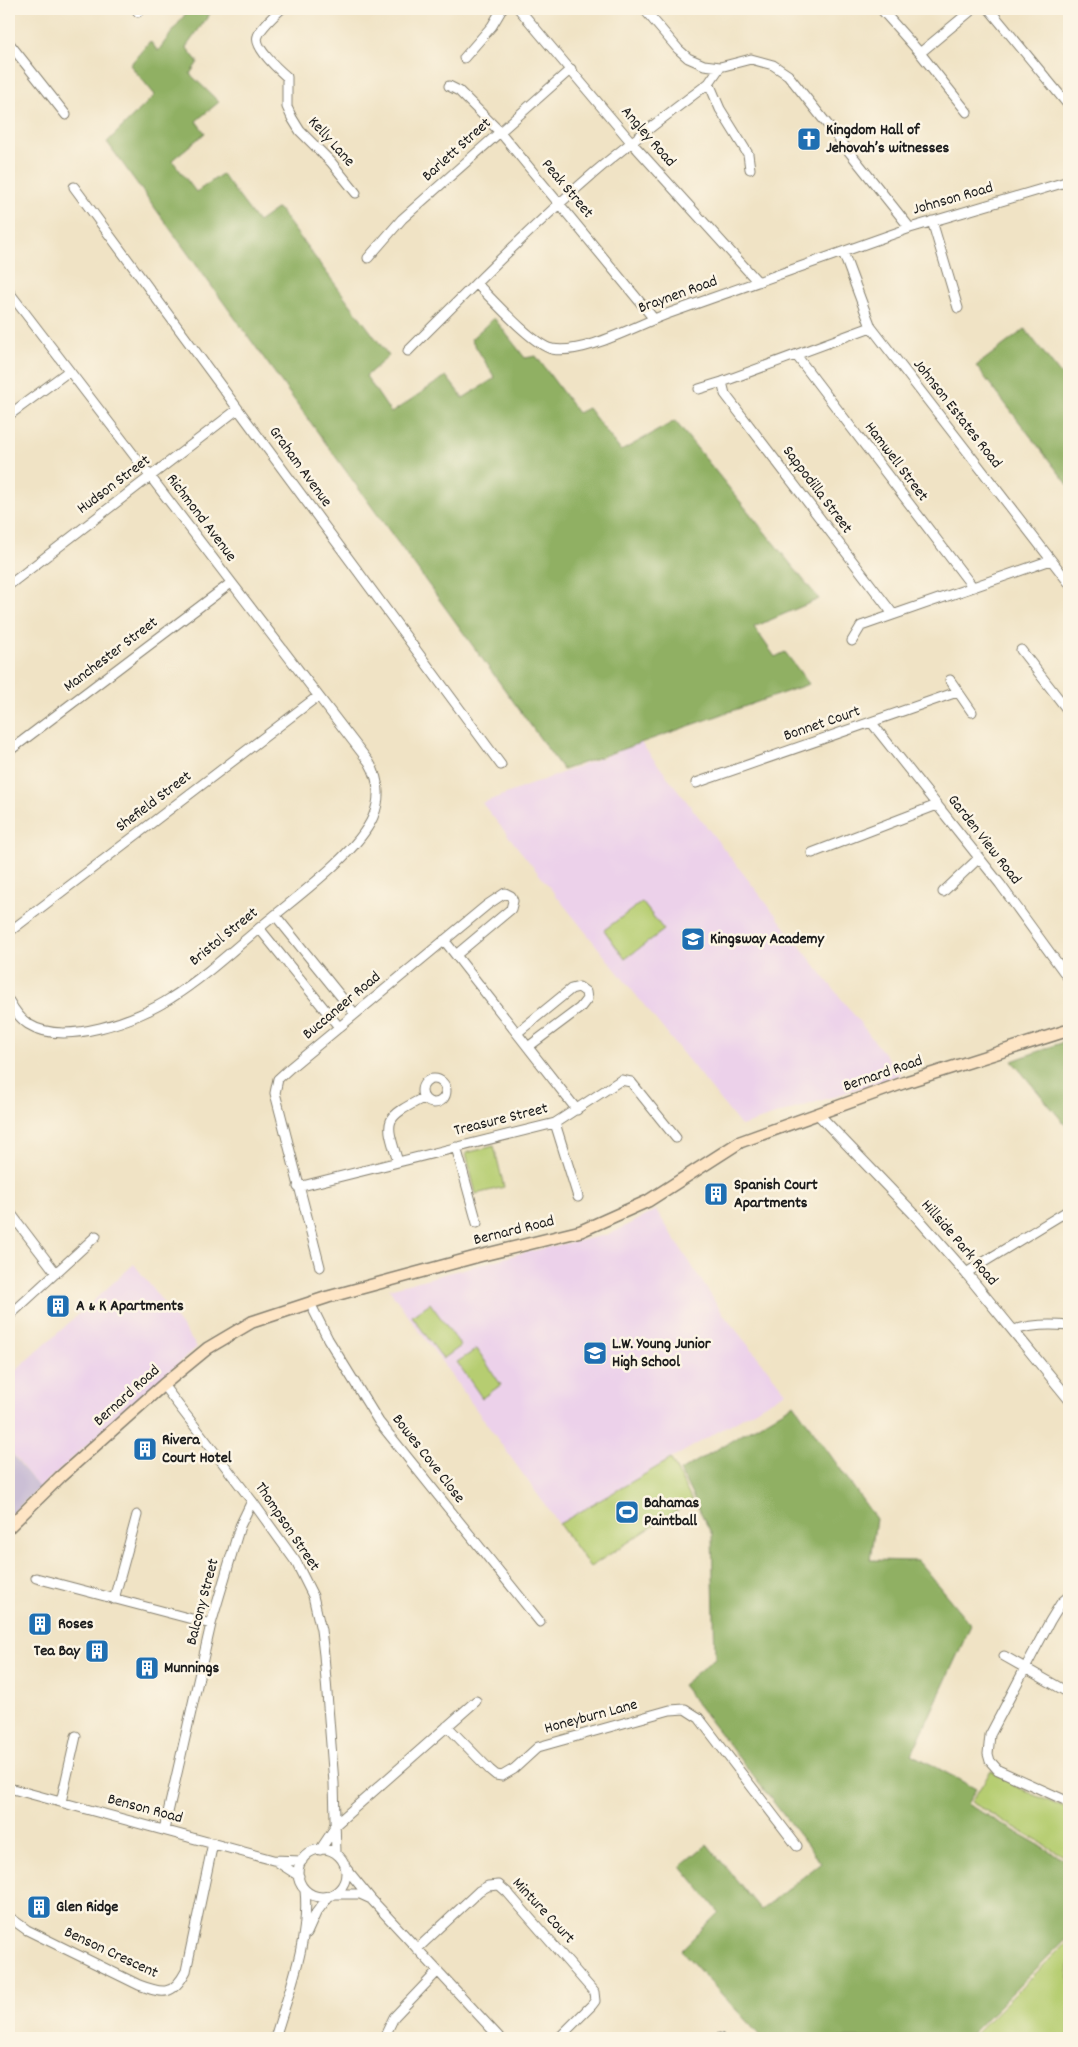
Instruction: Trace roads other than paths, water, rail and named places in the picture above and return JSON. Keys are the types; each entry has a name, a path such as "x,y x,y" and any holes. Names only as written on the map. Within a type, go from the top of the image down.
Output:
{"main road":[{"name":"Bernard Road","path":"9,1527 163,1385 208,1348 252,1322 310,1303 479,1256 581,1231 648,1201 740,1142 903,1083 1069,1030"}],"street":[{"name":"Kelly Lane","path":"281,9 258,36 257,42 286,78 287,107 300,131 332,162 356,193"},
{"path":"464,58 492,26 502,9"},
{"name":"Angley Road","path":"519,9 632,143 758,282"},
{"name":"Johnson Road","path":"644,9 688,58 704,65 720,67 751,59 772,65 788,75 910,228 1069,181"},
{"path":"881,9 920,53 967,112"},
{"path":"920,53 973,9"},
{"path":"989,9 1069,106"},
{"path":"9,43 66,115"},
{"path":"408,351 476,283 560,204 632,143 709,83 720,67"},
{"name":"Barlett Street","path":"368,258 402,219 571,69"},
{"path":"709,83 720,109 748,154 750,169"},
{"name":"Peak Street","path":"449,86 459,91 500,132 654,319"},
{"name":"Graham Avenue","path":"74,186 501,765"},
{"path":"932,221 958,308"},
{"name":"Braynen Road","path":"476,283 536,341 551,349 565,350 600,342 654,319 910,228"},
{"name":"Johnson Estates Road","path":"843,252 871,327 1069,583"},
{"name":"Richmond Avenue","path":"9,292 369,762"},
{"path":"698,389 722,382 871,327"},
{"name":"Hamwell Street","path":"796,355 972,586"},
{"path":"9,415 69,371"},
{"name":"Sappodilla Street","path":"722,382 726,394 893,614"},
{"name":"Hudson Street","path":"9,585 238,409"},
{"path":"852,641 861,626 1051,560"},
{"name":"Manchester Street","path":"9,751 231,583"},
{"path":"1021,650 1069,712"},
{"path":"950,680 972,712"},
{"name":"Bonnet Court","path":"696,783 957,692"},
{"name":"Shefield Street","path":"9,932 318,696"},
{"name":"Garden View Road","path":"871,722 979,858 1069,979"},
{"name":"Bristol Street","path":"9,1001 12,1013 33,1027 59,1034 86,1030 142,1014 173,997 275,915 347,853 368,825 376,808 378,792 375,775 369,762"},
{"path":"812,853 937,805"},
{"path":"943,892 979,858"},
{"name":"Buccaneer Road","path":"320,1267 298,1187 275,1089 282,1075 444,940 500,895 505,893 511,896 514,902 512,909 456,955"},
{"path":"275,915 355,1014"},
{"path":"259,928 339,1027"},
{"path":"444,940 577,1110"},
{"path":"517,1033 571,989 579,987 586,992 587,999 580,1008 528,1048"},
{"name":"Treasure Street","path":"298,1187 555,1123 620,1080 627,1080 676,1138"},
{"path":"398,1162 388,1132 389,1123 399,1110 423,1098"},
{"name":"Hillside Park Road","path":"818,1114 915,1215 1014,1330 1069,1399"},
{"path":"555,1123 578,1197"},
{"path":"456,1147 477,1223"},
{"path":"966,1273 1069,1210"},
{"path":"9,1211 56,1273"},
{"path":"9,1316 96,1236"},
{"name":"Bowes Cove Close","path":"310,1303 328,1339 379,1422 540,1622"},
{"path":"1014,1330 1031,1325 1069,1326"},
{"name":"Thompson Street","path":"163,1385 252,1501 296,1562 306,1580 317,1611 324,1655 334,1783 336,1853"},
{"name":"Balcony Street","path":"164,1830 212,1624 240,1526 252,1501"},
{"path":"114,1598 136,1515"},
{"path":"36,1578 212,1624"},
{"path":"1069,1596 1064,1599 1056,1611 990,1735 988,1747 990,1761 1003,1772 1069,1802"},
{"path":"1004,1656 1069,1693"},
{"path":"320,1850 334,1828 476,1701"},
{"name":"Honeyburn Lane","path":"447,1726 490,1770 502,1776 514,1769 538,1747 670,1710 685,1709 699,1718 797,1846"},
{"path":"61,1802 76,1736"},
{"name":"Benson Road","path":"9,1788 273,1860"},
{"name":"Benson Crescent","path":"9,1917 28,1930 139,1985 157,1991 169,1991 179,1983 186,1971 213,1843"},
{"path":"275,2038 303,1942 316,1913 331,1895 344,1884 346,1876 345,1867 342,1859 336,1853 320,1850 313,1851 302,1861 299,1876 305,1890 307,1908 303,1942"},
{"path":"273,1860 302,1861"},
{"path":"273,1860 299,1876"},
{"path":"345,1867 371,1899 500,2038"},
{"name":"Minture Court","path":"417,1949 479,1891 488,1886 499,1885 594,1992 595,2001 560,2038"},
{"path":"305,1890 318,1897 360,1894 371,1899"},
{"path":"384,2038 394,2017 438,1971"}],"place":[{"name":"Kingdom Hall of Jehovah’s witnesses","path":"809,139"},
{"name":"Kingsway Academy","path":"693,939"},
{"name":"Spanish Court Apartments","path":"716,1194"},
{"name":"A & K Apartments","path":"58,1306"},
{"name":"L.W. Young Junior High School","path":"595,1353"},
{"name":"Rivera Court Hotel","path":"145,1449"},
{"name":"Bahamas Paintball","path":"627,1512"},
{"name":"Roses","path":"40,1624"},
{"name":"Tea Bay","path":"97,1651"},
{"name":"Munnings","path":"147,1668"},
{"name":"Glen Ridge","path":"39,1907"}]}
